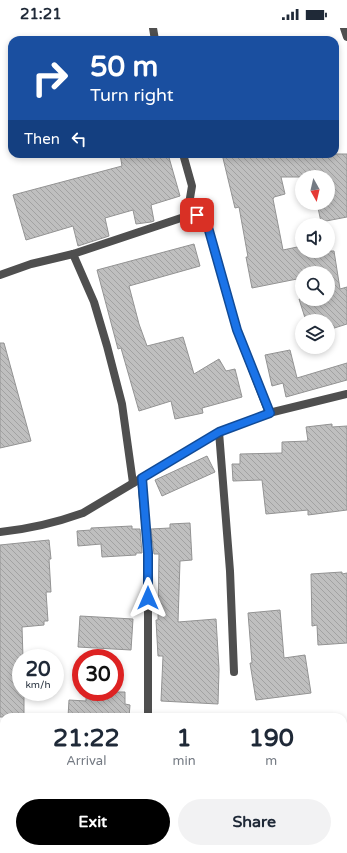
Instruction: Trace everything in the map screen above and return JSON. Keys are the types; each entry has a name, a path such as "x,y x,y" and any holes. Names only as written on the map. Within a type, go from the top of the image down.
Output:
{"street":[{"path":"344,28 347,37"},
{"path":"184,158 192,186 187,216"},
{"path":"0,275 31,264 73,254 187,216 201,216 208,227 237,330 270,413"},
{"path":"73,254 94,302 109,353 122,404 133,483"},
{"path":"0,532 28,529 83,513 219,432 270,413 347,394"},
{"path":"219,432 230,571 234,672"},
{"path":"142,478 148,553 148,713"}],"building":[{"path":"339,154 347,154 347,217 335,219 335,218 320,218 318,210 335,210 335,170 295,170 295,177 281,177 285,194 274,197 273,199 283,250 295,247 295,258 335,257 340,289 347,287 347,324 335,328 335,314 304,314 301,306 335,306 335,266 295,266 295,279 252,288 239,207 235,208 223,158 339,158"},
{"path":"121,158 169,158 180,196 151,205 154,221 151,222 136,224 133,210 105,218 109,236 78,246 73,226 26,240 13,195 122,166"},
{"path":"194,244 200,266 129,286 139,324 147,346 183,337 194,374 219,359 226,371 235,369 242,397 202,408 203,413 175,419 171,401 139,411 121,348 118,349 97,270"},
{"path":"0,343 4,343 31,441 0,448"},
{"path":"290,350 297,378 347,363 347,380 286,397 283,383 272,386 265,355"},
{"path":"332,424 332,427 347,426 347,510 308,515 308,510 266,514 262,480 233,481 232,464 240,464 240,454 282,453 282,442 308,441 306,427"},
{"path":"207,456 215,472 162,496 155,480"},
{"path":"190,523 192,560 180,561 178,622 216,619 219,669 218,704 161,701 163,656 158,656 156,620 158,620 159,554 154,554 151,529 170,528 170,524"},
{"path":"132,526 132,529 140,529 142,553 136,553 136,555 102,557 101,544 78,546 77,531 91,530 91,528"},
{"path":"49,540 51,559 49,559 51,592 46,592 48,621 44,621 44,625 22,627 23,649 12,649 12,701 24,701 24,713 0,713 0,545"},
{"path":"342,572 342,574 347,573 347,643 318,645 317,625 312,626 311,574"},
{"path":"280,610 284,658 305,655 311,693 256,700 250,663 252,663 248,613"},
{"path":"80,616 133,619 131,650 78,647"},
{"path":"125,692 125,704 130,705 129,713 68,713 69,700 124,701"}],"route":[{"path":"148,598 148,553 142,478 219,432 270,413 237,330 208,227 203,218 197,215"}]}
